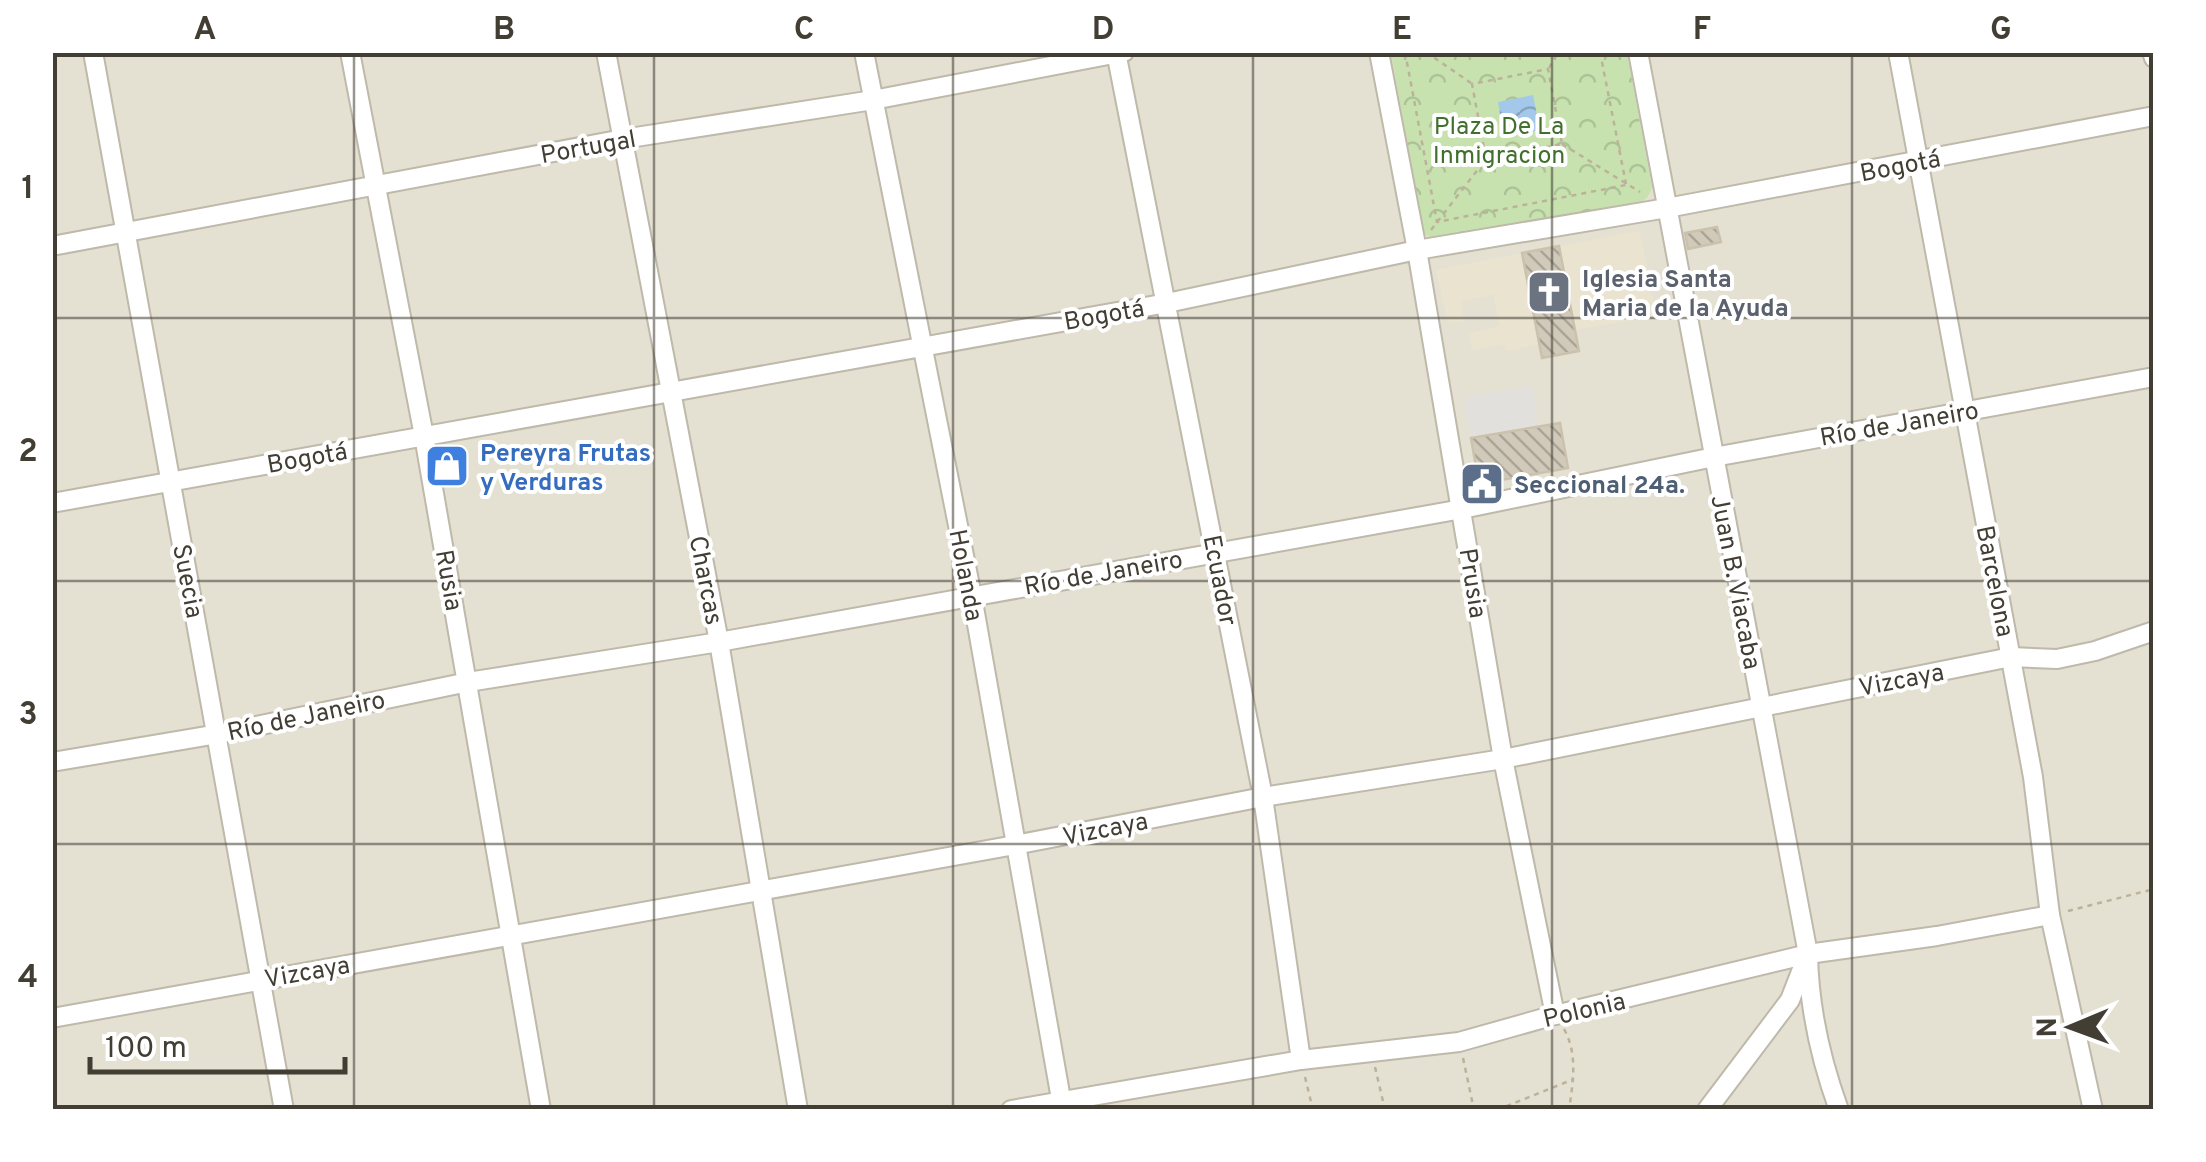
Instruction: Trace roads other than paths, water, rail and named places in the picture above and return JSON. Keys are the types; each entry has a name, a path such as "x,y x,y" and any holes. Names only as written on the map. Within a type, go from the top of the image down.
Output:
{"street":[{"name":"Suecia","path":"92,52 284,1110"},
{"name":"Rusia","path":"350,52 424,436 541,1110"},
{"name":"Charcas","path":"606,52 719,642 798,1110"},
{"name":"Holanda","path":"864,52 972,596 1060,1099"},
{"name":"Prusia","path":"1379,52 1418,250 1503,760 1555,1015"},
{"name":"Juan B. Viacaba","path":"1638,52 1808,954 1809,1000 1825,1070 1840,1110"},
{"name":"Barcelona","path":"1898,52 1962,411 2012,657 2033,777 2050,915 2093,1110"},
{"name":"Portugal","path":"52,246 622,139 873,100 1119,53"},
{"name":"Ecuador","path":"1119,53 1263,797 1301,1060"},
{"name":"Bogotá","path":"52,504 1167,303 1418,250 1667,208 2154,116"},
{"name":"Río de Janeiro","path":"52,762 218,734 468,682 719,642 1462,509 1714,457 2154,376"},
{"name":"Vizcaya","path":"52,1018 760,892 1263,797 1503,760 2012,657 2057,659 2154,631"},
{"name":"Polonia","path":"1011,1110 1301,1060 1459,1042 1808,954 2050,915"},
{"path":"1707,1110 1790,1000 1808,954"}],"water":[{"path":"1533,95 1540,130 1504,137 1498,102"}],"place":[{"name":"Iglesia Santa Maria de la Ayuda","path":"1549,292"},
{"name":"Pereyra Frutas y Verduras","path":"447,466"},
{"name":"Seccional 24a.","path":"1482,484"}],"park label":[{"name":"Plaza De La Inmigracion","path":"1499,140"}]}
